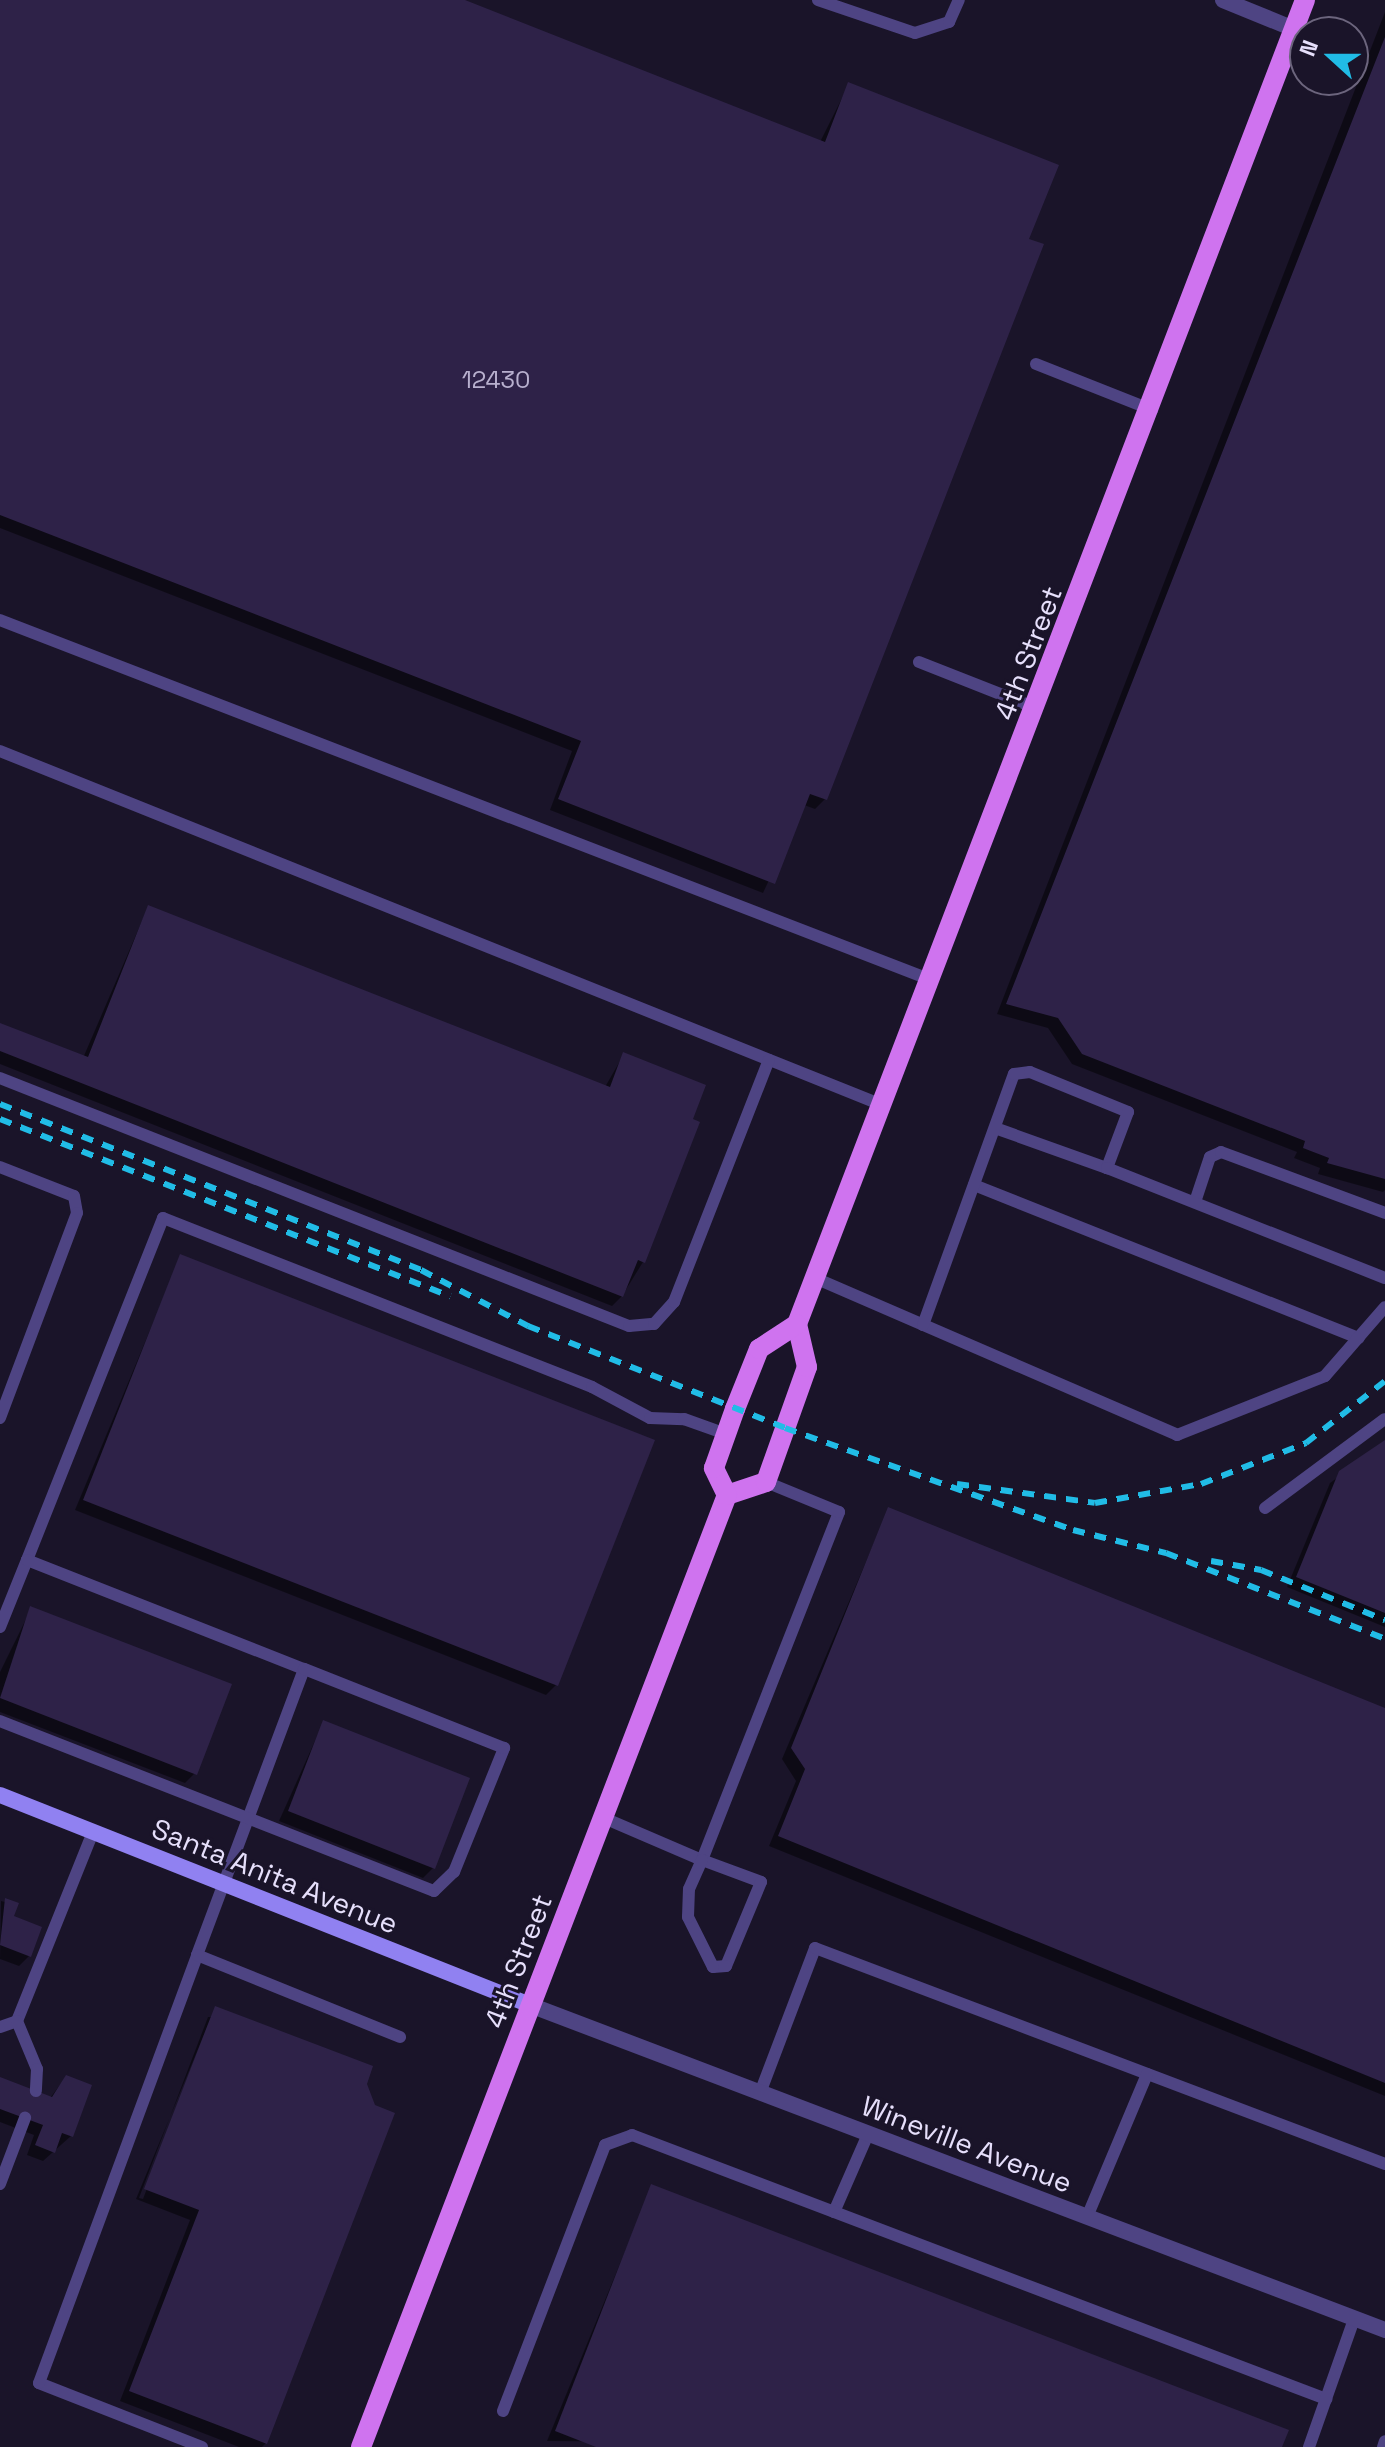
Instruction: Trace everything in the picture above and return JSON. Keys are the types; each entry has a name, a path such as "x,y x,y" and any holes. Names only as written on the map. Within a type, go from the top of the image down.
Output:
{"main road":[{"name":"4th Street","path":"797,1324 1152,410 1289,42"},
{"path":"797,1324 807,1367 766,1482 727,1495 714,1468 759,1349 797,1324"},
{"name":"4th Street","path":"361,2447 727,1495"}],"street":[{"path":"1223,0 1289,27"},
{"name":"Santa Anita Avenue","path":"0,1795 530,2005"},
{"name":"Wineville Avenue","path":"530,2005 1385,2330"}],"lane":[{"path":"818,0 915,33 949,22 959,0"},
{"path":"1036,364 1152,410"},
{"path":"0,620 931,980"},
{"path":"919,662 1036,708"},
{"path":"0,751 882,1105"},
{"path":"0,1078 629,1326 654,1324 674,1302 769,1060"},
{"path":"923,1325 1014,1074 1030,1072 1128,1112 1107,1168"},
{"path":"995,1128 1107,1168 1385,1278"},
{"path":"1195,1202 1210,1157 1221,1152 1385,1213"},
{"path":"0,1167 74,1196 77,1213 0,1418"},
{"path":"974,1185 1359,1338"},
{"path":"0,1627 163,1218 592,1387 650,1418 684,1419 726,1434"},
{"path":"815,1278 1177,1435 1325,1376 1385,1307"},
{"path":"1265,1508 1385,1419"},
{"path":"604,1818 702,1860 761,1882 726,1966 713,1967 688,1917 689,1889 702,1860 839,1512 766,1482"},
{"path":"0,1721 434,1891 454,1872 504,1748 27,1560"},
{"path":"202,2447 39,2383 221,1883 304,1669"},
{"path":"36,2091 37,2069 17,2021 93,1832"},
{"path":"760,2093 815,1948 1385,2164"},
{"path":"197,1955 400,2037"},
{"path":"0,2027 17,2021"},
{"path":"1087,2217 1147,2074"},
{"path":"0,2184 25,2118"},
{"path":"834,2212 868,2134"},
{"path":"503,2411 605,2145 615,2136 632,2135 1326,2399"},
{"path":"1309,2447 1354,2319"},
{"path":"1383,2447 1385,2441"}],"building":[{"path":"0,0 465,0 825,142 848,82 1059,165 1029,239 1044,244 827,800 810,794 775,884 558,799 581,741 0,515"},
{"path":"1385,37 1385,1179 1327,1163 1329,1158 1303,1148 1305,1141 1082,1054 1058,1018 1006,1004 1362,96 1369,96 1369,78"},
{"path":"148,905 610,1087 623,1052 706,1085 693,1119 700,1122 645,1263 638,1260 623,1297 0,1051 0,1023 88,1057"},
{"path":"180,1254 655,1440 558,1686 83,1500"},
{"path":"1385,1440 1385,1613 1296,1577 1339,1471"},
{"path":"888,1507 1385,1708 1385,2083 778,1836 805,1769 791,1748"},
{"path":"30,1606 232,1684 197,1775 0,1698"},
{"path":"323,1720 470,1778 435,1869 288,1811"},
{"path":"5,1898 19,1903 14,1916 42,1927 31,1957 0,1945"},
{"path":"215,2006 373,2066 367,2084 375,2105 395,2113 267,2444 129,2391 199,2210 144,2189"},
{"path":"66,2075 92,2085 73,2137 62,2133 55,2153 35,2145 43,2125 0,2109 0,2077 52,2097"},
{"path":"651,2184 1289,2430 1282,2447 596,2447 555,2431"}],"railway":[{"path":"0,1104 421,1270 528,1326 785,1428 1073,1530 1166,1553 1385,1639"},
{"path":"0,1119 450,1296"},
{"path":"957,1484 1095,1503 1201,1484 1306,1443 1385,1381"},
{"path":"1211,1561 1261,1570 1385,1620"}]}
